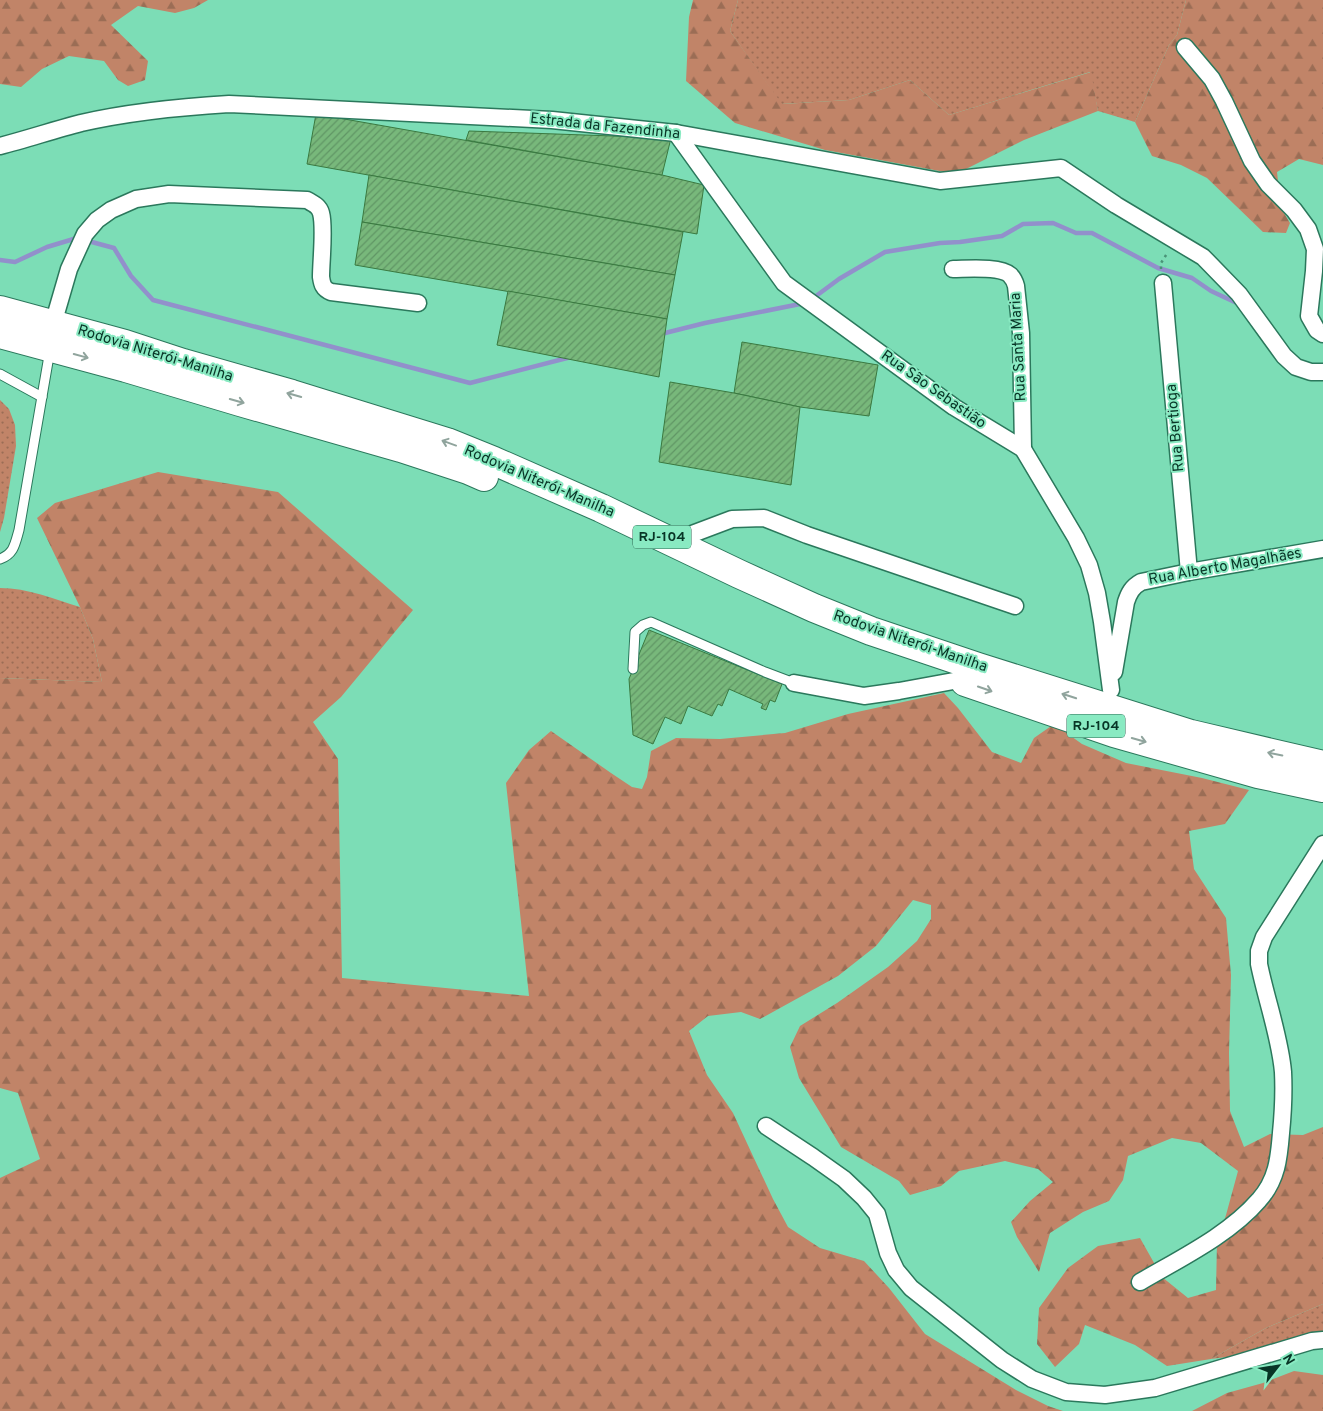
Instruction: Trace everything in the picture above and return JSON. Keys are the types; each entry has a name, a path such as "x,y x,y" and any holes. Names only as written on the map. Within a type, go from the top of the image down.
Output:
{"highway":[{"name":"Rodovia Niterói-Manilha","path":"0,310 51,336 126,368 364,437 468,470 575,516 782,612 873,649 1114,733 1258,774 1323,788"},
{"name":"Rodovia Niterói-Manilha","path":"0,334 51,336 125,344 191,366 292,394 447,442 601,508 814,608 871,631 1110,699 1191,734 1323,765"}],"street":[{"path":"1185,47 1212,79 1252,161 1268,184 1294,210 1308,229 1315,249 1310,316 1317,330 1323,334"},
{"name":"Estrada da Fazendinha","path":"0,146 82,123 188,107 229,104 552,120 676,133 940,181 1061,168 1116,205 1204,257 1224,276 1254,312 1284,356 1296,367 1311,372 1323,372"},
{"name":"Rua São Sebastião","path":"676,133 784,283 954,407 1023,449 1076,538 1089,565 1102,622 1110,699"},
{"path":"51,336 68,269 82,240 97,220 111,210 136,200 169,194 308,200 316,205 321,212 323,223 320,277 322,285 326,290 418,302"},
{"name":"Rua Santa Maria","path":"953,269 1002,271 1010,275 1014,280 1021,333 1023,449"},
{"name":"Rua Bertioga","path":"1163,283 1189,572"},
{"path":"671,542 732,518 764,518 807,535 1015,606"},
{"name":"Rua Alberto Magalhães","path":"1110,699 1126,602 1129,592 1134,586 1141,582 1189,572 1323,549"},
{"path":"794,683 864,696 959,680"},
{"path":"1140,1282 1219,1234 1242,1217 1260,1200 1272,1182 1279,1157 1283,1110 1282,1072 1278,1042 1259,964 1260,951 1264,937 1323,844"},
{"path":"766,1126 844,1179 864,1198 877,1214 888,1253 896,1270 911,1288 1002,1360 1032,1379 1066,1392 1104,1395 1155,1388 1312,1341 1323,1340"}],"lane":[{"path":"0,559 3,559 14,548 17,539 51,336"},
{"path":"0,374 42,397"},
{"path":"633,669 634,632 651,622 794,683"}],"green space":[{"path":"0,0 208,0 194,8 175,13 138,6 111,25 148,61 145,80 128,86 118,80 104,61 69,56 42,69 21,87 0,84"},
{"path":"693,0 738,0 730,31 782,104 849,100 910,80 949,115 1091,72 1098,111 1024,140 956,174 825,150 735,123 686,81 689,17"},
{"path":"738,0 1186,0 1177,35 1169,45 1135,122 1098,111 1090,72 949,115 910,80 849,100 781,104 730,31"},
{"path":"1186,0 1323,0 1323,165 1299,159 1277,172 1281,208 1290,223 1286,233 1263,232 1207,178 1181,165 1152,156 1135,122 1169,45 1177,35"},
{"path":"0,400 9,409 15,425 16,446 0,532"},
{"path":"158,472 278,492 413,610 341,697 313,722 338,759 342,978 529,996 506,783 529,750 551,731 632,787 642,789 647,777 651,751 676,738 720,739 785,733 848,714 944,693 992,752 1021,763 1034,738 1054,724 1082,744 1126,763 1202,778 1249,790 1225,824 1189,831 1194,869 1226,918 1231,975 1230,1111 1244,1147 1270,1134 1303,1135 1323,1127 1323,1304 1266,1328 1211,1359 1167,1366 1135,1345 1085,1325 1079,1344 1055,1367 1037,1344 1039,1308 1068,1268 1098,1246 1140,1238 1162,1277 1188,1298 1216,1290 1217,1242 1238,1171 1201,1143 1172,1138 1128,1156 1123,1180 1109,1201 1083,1212 1050,1233 1039,1272 1017,1237 1011,1222 1030,1201 1053,1182 1038,1169 1005,1161 959,1171 941,1186 910,1195 899,1181 841,1147 799,1078 790,1047 800,1026 837,1003 888,967 917,941 931,919 931,905 913,900 876,946 838,976 760,1019 741,1012 708,1016 689,1031 707,1075 733,1113 788,1227 820,1248 864,1261 889,1288 925,1334 1016,1390 1048,1406 1063,1411 0,1411 0,1178 40,1159 18,1093 0,1088 0,678 102,682 93,639 80,607 37,518 55,503"},
{"path":"0,588 31,592 80,607 93,639 102,682 0,678"},
{"path":"1323,1304 1323,1334 1250,1354 1211,1359 1266,1328"},
{"path":"1294,1371 1323,1375 1323,1411 1192,1411 1227,1393 1263,1383"}],"building":[{"path":"316,114 662,175 704,185 697,234 307,164"},
{"path":"469,131 671,138 662,175 466,140"},
{"path":"369,175 683,232 675,275 362,222"},
{"path":"362,222 675,275 667,319 355,265"},
{"path":"508,291 667,319 659,377 497,345"},
{"path":"742,342 878,365 869,416 800,407 734,393"},
{"path":"670,382 800,407 791,485 659,462"},
{"path":"649,630 782,684 775,702 770,700 766,710 761,708 763,704 729,689 722,706 718,704 712,716 688,706 681,724 665,717 653,744 633,735 629,679"}],"waterway":[{"path":"812,299 839,279 885,252 1002,236 1023,224 1053,223 1076,233 1092,233 1158,268 1192,278 1211,291 1241,305"},
{"path":"0,260 15,262 47,247 77,238 114,248 131,276 153,300 470,383 571,357"},
{"path":"661,334 805,303"}]}
